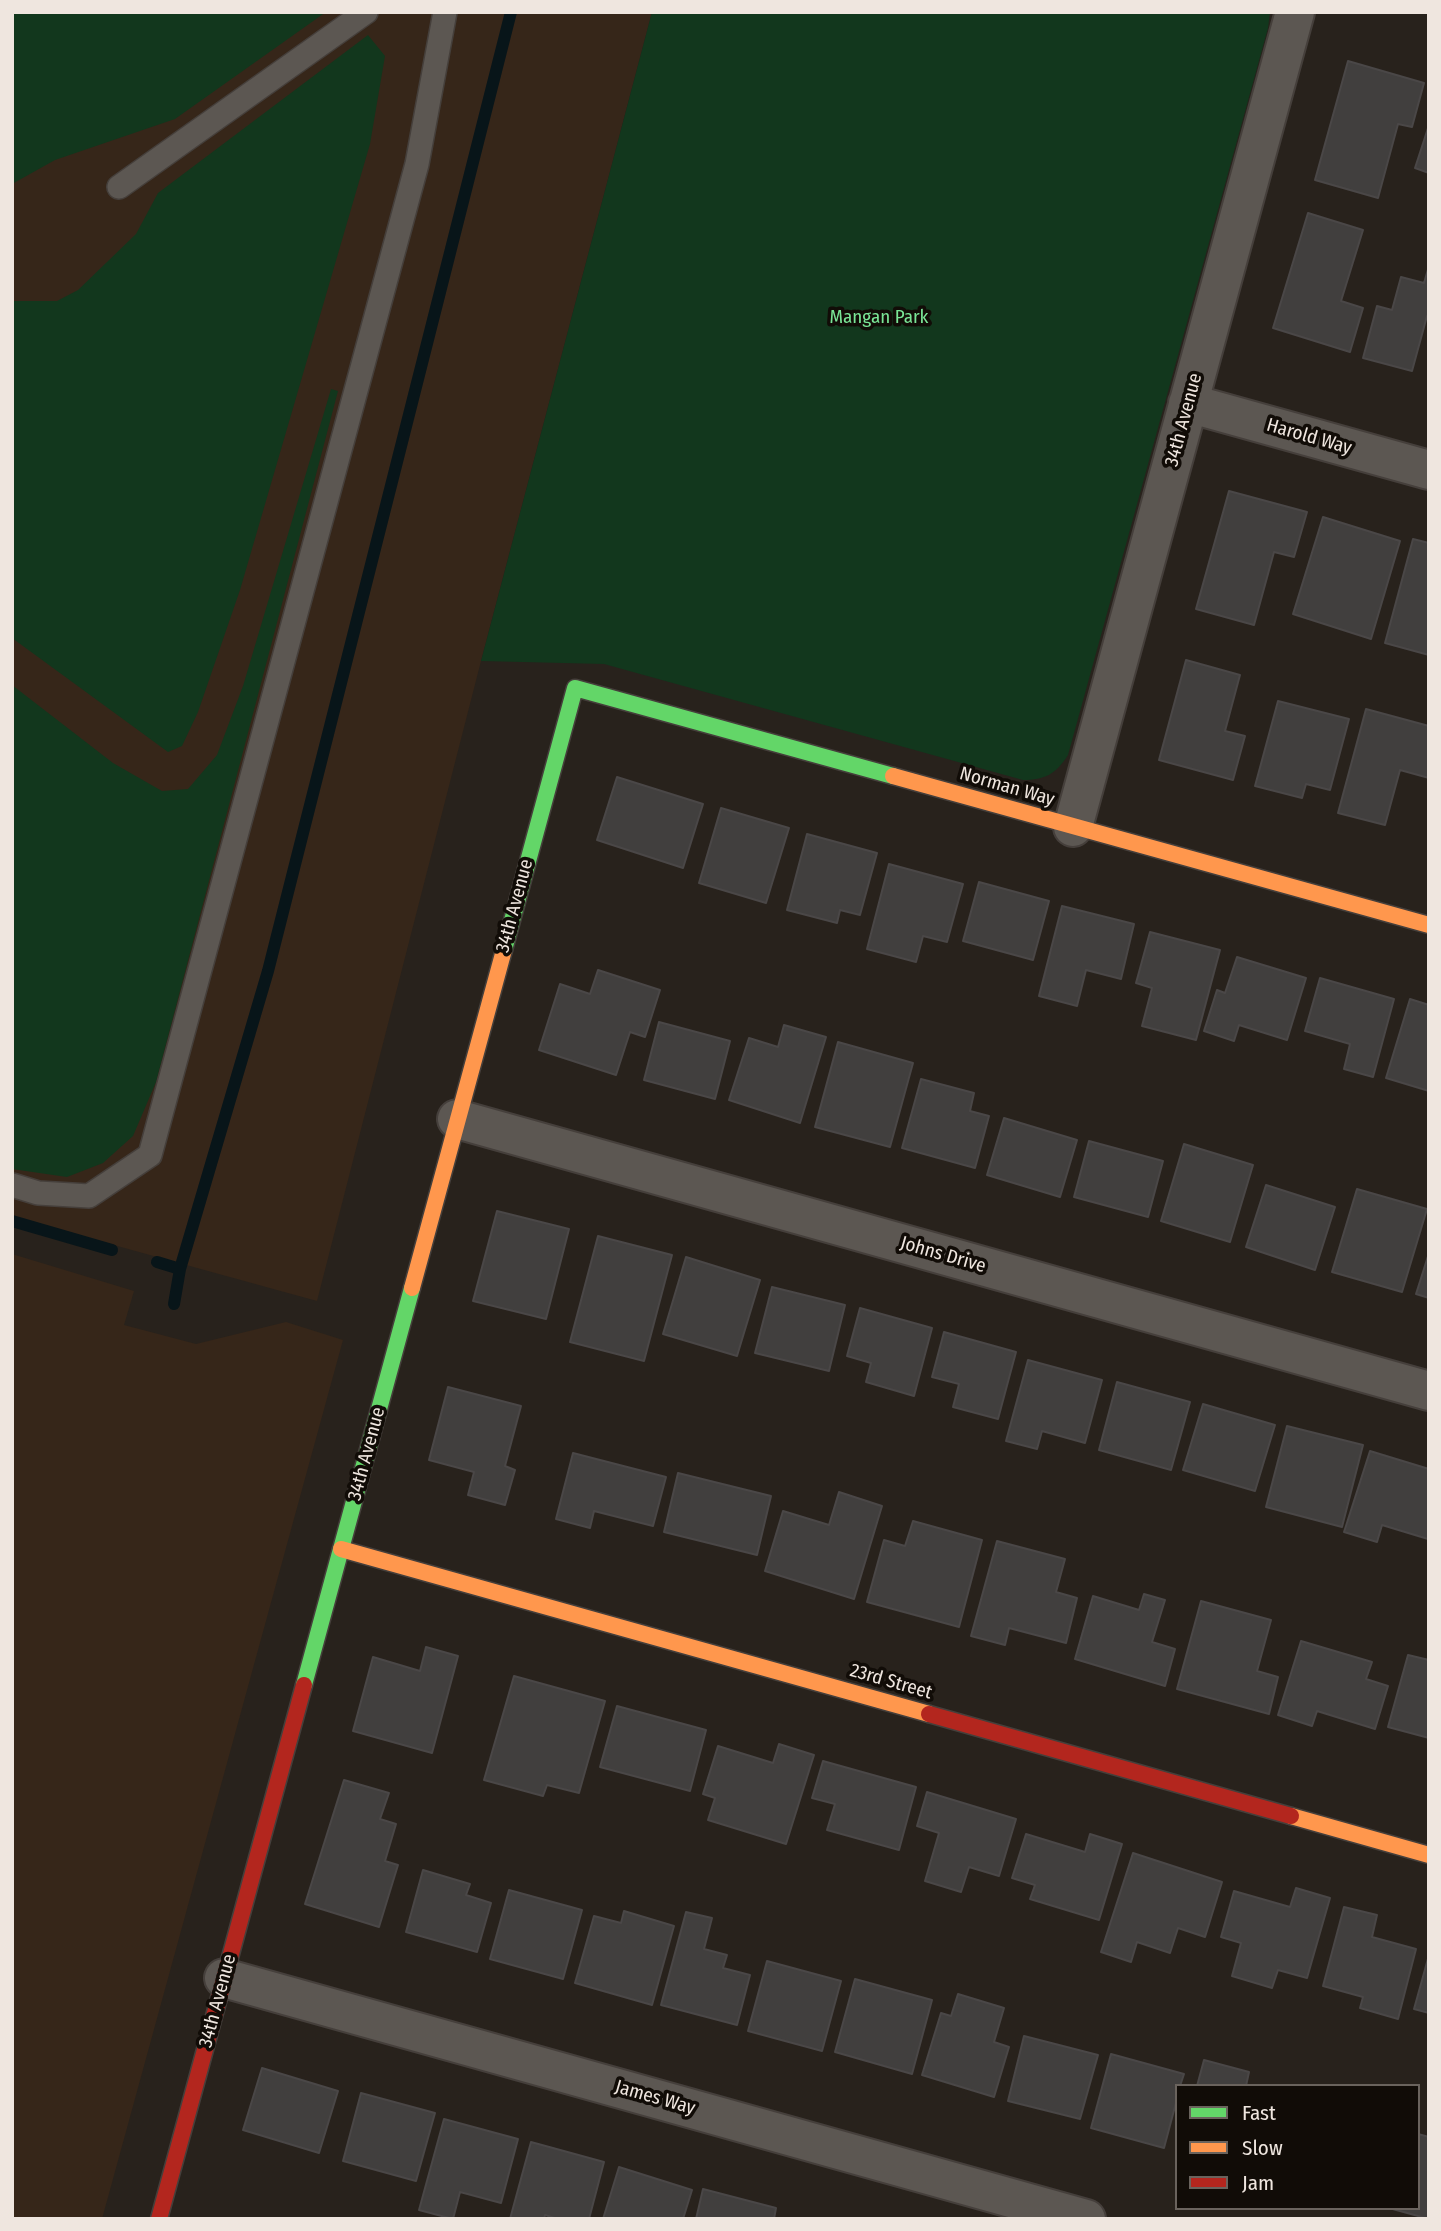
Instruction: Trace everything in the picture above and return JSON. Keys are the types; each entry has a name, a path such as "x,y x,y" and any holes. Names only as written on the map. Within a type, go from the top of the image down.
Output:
{"street":[{"name":"34th Avenue","path":"1073,827 1295,12"},
{"name":"Harold Way","path":"1188,403 1429,470"},
{"name":"34th Avenue","path":"159,2219 575,688"},
{"name":"Norman Way","path":"575,688 1429,925"},
{"name":"Johns Drive","path":"457,1119 1429,1391"},
{"name":"23rd Street","path":"341,1549 1429,1855"},
{"name":"James Way","path":"224,1978 1086,2219"}],"lane":[{"path":"119,187 366,12"},
{"path":"12,1185 38,1193 89,1196 150,1155 418,164 445,12"}],"shaded area":[{"path":"12,12 652,12 481,661 317,1301 12,1217"},
{"path":"12,1254 134,1291 124,1325 196,1344 286,1322 343,1340 102,2219 12,2219"}],"green space":[{"path":"12,12 326,12 175,119 55,160 12,184"},
{"name":"Mangan Park","path":"652,12 1270,12 1268,28 1068,755 1049,775 1023,780 604,664 481,661"},
{"path":"368,35 385,56 370,144 240,590 198,712 182,746 168,752 12,638 12,301 57,301 78,290 136,234 158,193"},
{"path":"331,389 338,391 156,1082 133,1136 103,1163 67,1177 12,1169 12,685 113,763 162,791 188,789 217,755 243,686"}],"building":[{"path":"1348,61 1424,83 1412,127 1398,124 1378,198 1315,180"},
{"path":"1429,125 1429,173 1415,168"},
{"path":"1308,213 1363,230 1341,301 1363,308 1350,352 1273,328"},
{"path":"1429,266 1429,316 1412,371 1363,358 1377,306 1392,310 1401,277 1424,283"},
{"path":"1229,491 1307,512 1294,557 1274,552 1254,625 1196,609"},
{"path":"1323,517 1400,541 1371,639 1293,614"},
{"path":"1413,539 1429,543 1429,655 1385,643"},
{"path":"1186,660 1240,675 1225,731 1245,736 1233,780 1159,760"},
{"path":"1278,701 1349,719 1330,790 1306,784 1302,798 1255,786"},
{"path":"1366,709 1429,726 1429,778 1400,770 1385,825 1338,813"},
{"path":"617,777 703,804 683,868 597,840"},
{"path":"721,808 789,828 766,903 699,883"},
{"path":"807,834 877,853 860,915 840,910 837,923 787,910"},
{"path":"889,864 963,884 947,942 923,936 916,962 867,949"},
{"path":"979,882 1049,901 1033,960 963,941"},
{"path":"1062,906 1134,924 1121,979 1086,970 1077,1006 1039,996"},
{"path":"1150,932 1220,950 1196,1040 1142,1026 1152,988 1136,983"},
{"path":"1237,957 1306,978 1287,1040 1239,1025 1234,1041 1204,1031 1217,990 1225,993"},
{"path":"598,970 660,990 645,1037 630,1032 616,1075 539,1050 560,984 590,994"},
{"path":"1320,978 1394,999 1373,1077 1344,1069 1350,1044 1305,1031"},
{"path":"1410,999 1429,1005 1429,1091 1386,1078"},
{"path":"659,1022 730,1041 715,1099 644,1080"},
{"path":"784,1025 826,1037 800,1123 729,1100 749,1038 778,1047"},
{"path":"838,1042 913,1063 890,1147 815,1127"},
{"path":"921,1079 974,1093 970,1111 989,1116 975,1168 902,1148"},
{"path":"1004,1118 1077,1140 1060,1197 987,1175"},
{"path":"1089,1141 1163,1161 1148,1217 1074,1197"},
{"path":"1184,1144 1253,1165 1230,1242 1161,1221"},
{"path":"1266,1185 1335,1207 1315,1270 1246,1247"},
{"path":"1357,1189 1427,1209 1402,1292 1332,1272"},
{"path":"497,1211 569,1229 546,1319 473,1301"},
{"path":"598,1236 672,1255 644,1361 570,1342"},
{"path":"1429,1253 1429,1298 1416,1294"},
{"path":"686,1257 760,1280 737,1356 663,1334"},
{"path":"772,1287 845,1305 829,1371 755,1353"},
{"path":"860,1308 932,1328 914,1396 866,1382 871,1363 847,1356"},
{"path":"944,1332 1016,1352 998,1419 953,1407 959,1384 932,1377"},
{"path":"1028,1360 1102,1380 1085,1443 1042,1431 1037,1449 1006,1441"},
{"path":"1117,1382 1190,1402 1171,1470 1099,1450"},
{"path":"448,1387 521,1406 505,1466 515,1470 505,1505 468,1495 474,1472 429,1460"},
{"path":"1203,1404 1275,1425 1255,1491 1183,1470"},
{"path":"1287,1426 1363,1445 1342,1527 1266,1507"},
{"path":"1370,1451 1429,1469 1428,1539 1382,1525 1377,1542 1344,1532"},
{"path":"573,1453 666,1477 653,1526 594,1511 590,1528 556,1519"},
{"path":"678,1473 771,1496 757,1555 664,1532"},
{"path":"839,1492 882,1506 854,1599 765,1571 783,1511 829,1525"},
{"path":"913,1521 982,1540 959,1627 867,1602 884,1540 905,1546"},
{"path":"997,1541 1065,1559 1056,1592 1077,1598 1066,1643 1009,1628 1005,1645 971,1636"},
{"path":"1144,1594 1165,1600 1152,1642 1175,1649 1165,1686 1075,1659 1093,1596 1139,1610"},
{"path":"1201,1601 1271,1620 1257,1671 1278,1677 1269,1714 1177,1689"},
{"path":"1301,1641 1372,1662 1366,1679 1388,1686 1375,1729 1317,1711 1312,1726 1278,1715"},
{"path":"426,1647 458,1656 432,1753 353,1731 373,1657 420,1671"},
{"path":"1408,1655 1429,1660 1429,1738 1388,1727"},
{"path":"514,1676 605,1701 579,1793 547,1785 543,1796 484,1780"},
{"path":"617,1706 706,1730 690,1791 600,1767"},
{"path":"779,1744 814,1755 786,1844 708,1820 715,1798 703,1794 718,1746 773,1763"},
{"path":"823,1761 916,1787 899,1850 827,1830 835,1804 812,1798"},
{"path":"344,1780 389,1793 380,1819 396,1824 385,1861 398,1865 379,1927 305,1904"},
{"path":"927,1792 1016,1819 999,1876 969,1867 961,1892 925,1881 939,1833 917,1826"},
{"path":"1026,1834 1085,1852 1090,1834 1122,1844 1099,1920 1030,1899 1035,1885 1012,1878"},
{"path":"1133,1853 1222,1882 1205,1937 1178,1928 1170,1953 1137,1942 1131,1962 1101,1952"},
{"path":"423,1870 470,1884 466,1895 491,1903 477,1952 406,1932"},
{"path":"1296,1888 1330,1898 1307,1978 1278,1970 1272,1988 1232,1976 1241,1943 1221,1937 1234,1891 1290,1907"},
{"path":"509,1890 582,1910 563,1979 490,1959"},
{"path":"1344,1907 1377,1915 1372,1937 1416,1949 1398,2019 1360,2008 1363,1997 1323,1986"},
{"path":"624,1911 674,1926 652,2005 575,1983 594,1916 621,1923"},
{"path":"686,1912 712,1918 704,1949 727,1955 723,1968 750,1975 737,2025 661,2005"},
{"path":"1429,1955 1429,2013 1414,2009"},
{"path":"767,1961 841,1981 822,2051 748,2031"},
{"path":"855,1979 932,2000 912,2074 835,2052"},
{"path":"958,1994 1004,2008 994,2042 1009,2047 994,2097 922,2075 941,2013 951,2016"},
{"path":"1024,2036 1098,2055 1080,2119 1008,2101"},
{"path":"1111,2054 1184,2074 1181,2084 1175,2084 1175,2107 1164,2148 1091,2128"},
{"path":"1204,2060 1249,2072 1246,2084 1198,2084"},
{"path":"262,2068 338,2091 319,2153 243,2130"},
{"path":"361,2093 435,2113 416,2181 343,2161"},
{"path":"444,2119 518,2139 501,2203 460,2192 453,2219 419,2210"},
{"path":"1420,2135 1429,2137 1429,2219 1396,2210 1420,2210"},
{"path":"531,2142 604,2162 589,2219 558,2219 545,2215 544,2219 510,2219"},
{"path":"619,2167 692,2190 683,2219 603,2219"},
{"path":"703,2189 776,2208 774,2219 696,2219"}],"waterway":[{"path":"174,1304 180,1269 268,971 511,12"},
{"path":"12,1221 112,1250"},
{"path":"157,1262 180,1269"}],"traffic: fast":[{"path":"504,950 575,688 893,776"},
{"path":"304,1685 412,1288"}],"traffic: slow":[{"path":"893,776 1429,925"},
{"path":"412,1288 504,950"},
{"path":"341,1549 929,1714"},
{"path":"1291,1816 1429,1855"}],"traffic: jam":[{"path":"159,2219 304,1685"},
{"path":"929,1714 1291,1816"}]}
